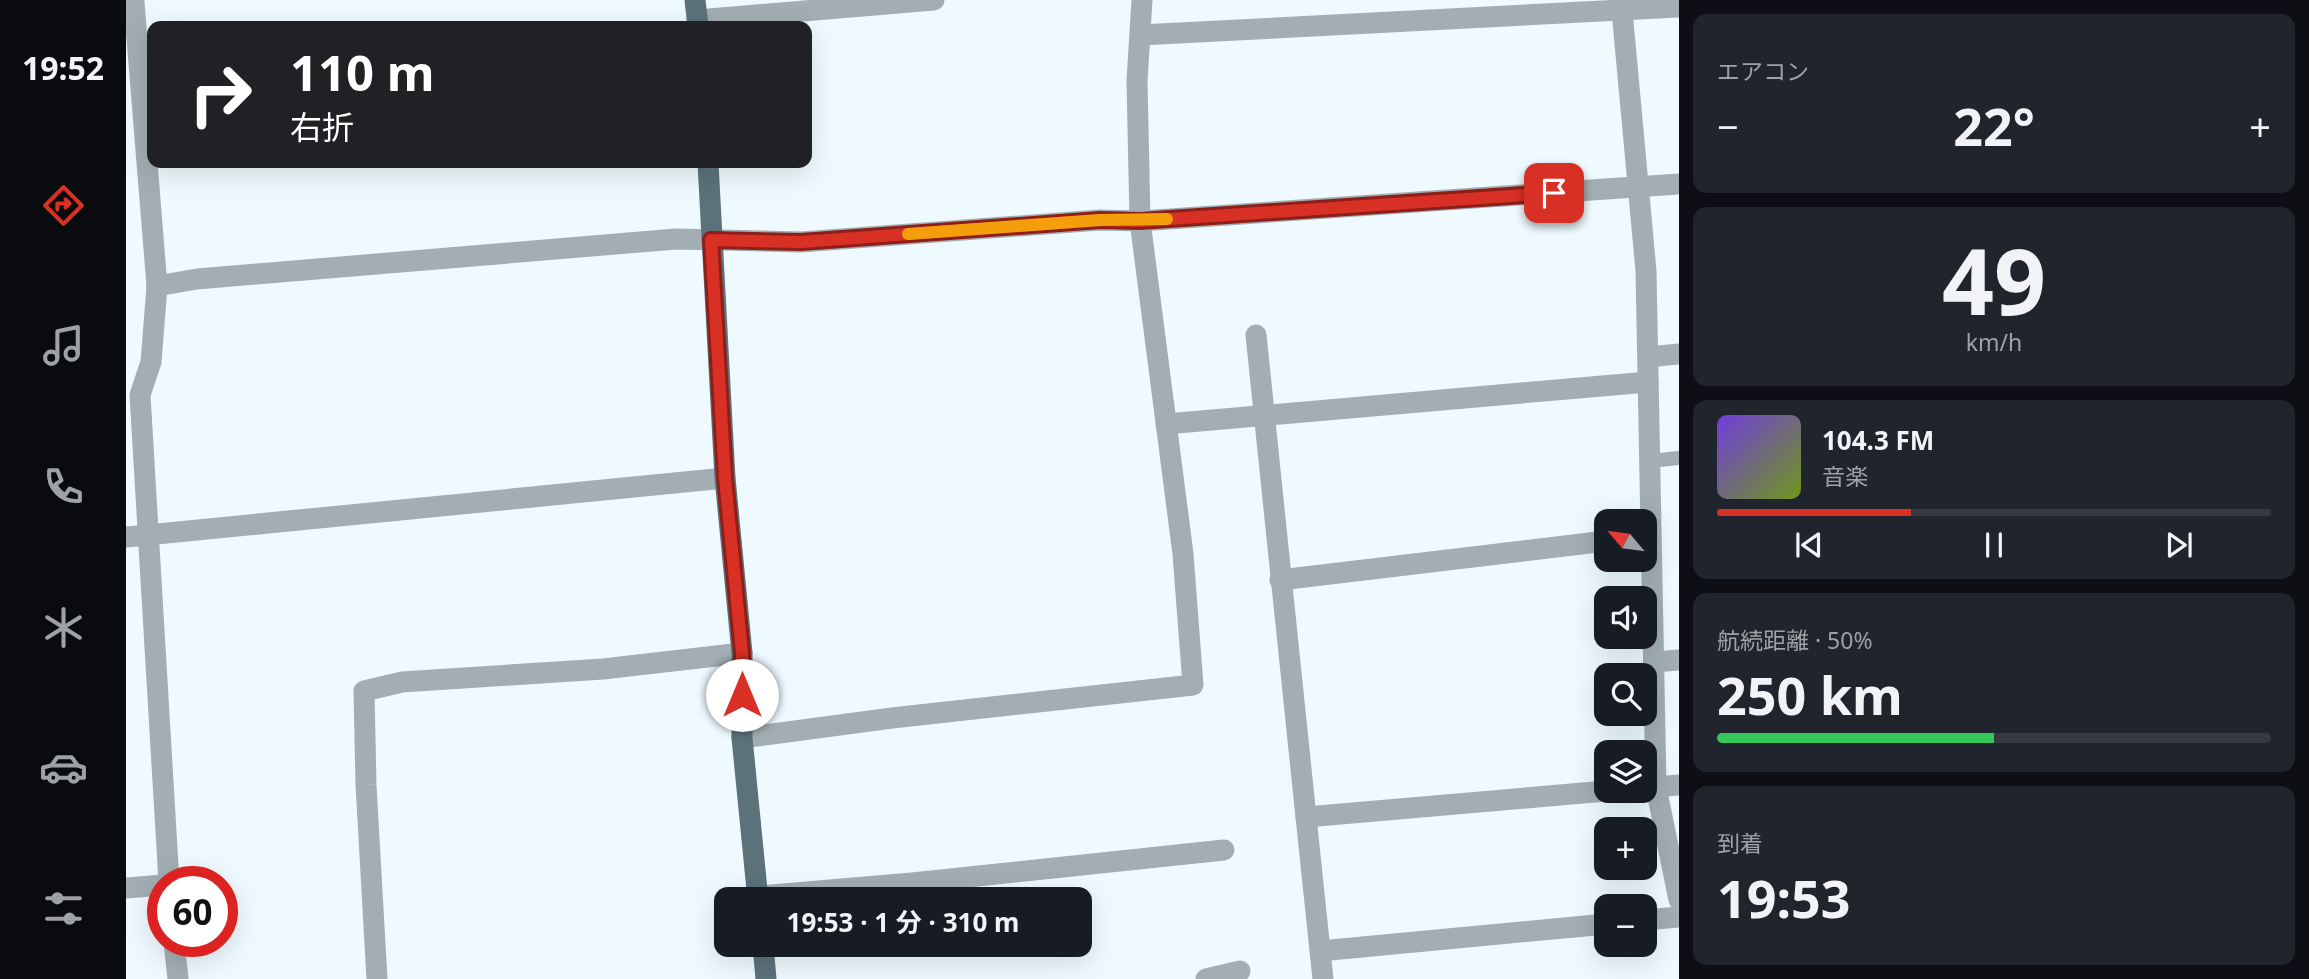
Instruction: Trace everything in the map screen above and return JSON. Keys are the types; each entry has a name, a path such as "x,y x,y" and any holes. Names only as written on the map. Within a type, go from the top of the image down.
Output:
{"main road":[{"path":"708,168 725,478 742,653 742,738 757,887"},
{"path":"764,957 766,979"}],"street":[{"path":"697,15 934,0"},
{"path":"742,738 892,718 1194,685 1183,554 1140,221 1137,81 1142,0"},
{"path":"137,1 147,124"},
{"path":"1140,35 1621,5 1679,8"},
{"path":"1621,5 1646,271 1649,509"},
{"path":"150,168 156,286 151,362 140,395 168,866"},
{"path":"156,286 197,279 676,239 801,242 1100,220 1140,221 1679,184"},
{"path":"1256,335 1323,979"},
{"path":"1648,357 1679,354"},
{"path":"1166,424 1648,382"},
{"path":"126,537 725,478"},
{"path":"1280,580 1594,542"},
{"path":"1650,572 1654,662 1652,740"},
{"path":"377,979 366,785 364,691 402,682 603,669 742,653"},
{"path":"1654,662 1679,660"},
{"path":"1657,787 1679,785"},
{"path":"1306,817 1594,792"},
{"path":"1655,803 1679,900"},
{"path":"871,887 1224,850"},
{"path":"126,888 147,886"},
{"path":"1657,919 1679,917"},
{"path":"1320,951 1594,925"},
{"path":"176,957 178,979"},
{"path":"1206,979 1240,971"}],"lane":[{"path":"1650,461 1679,458"}],"slow traffic":[{"path":"908,234 1100,220 1167,219"}],"route":[{"path":"742,695 742,653 725,478 711,240 801,242 1100,220 1140,221 1554,193"}]}
